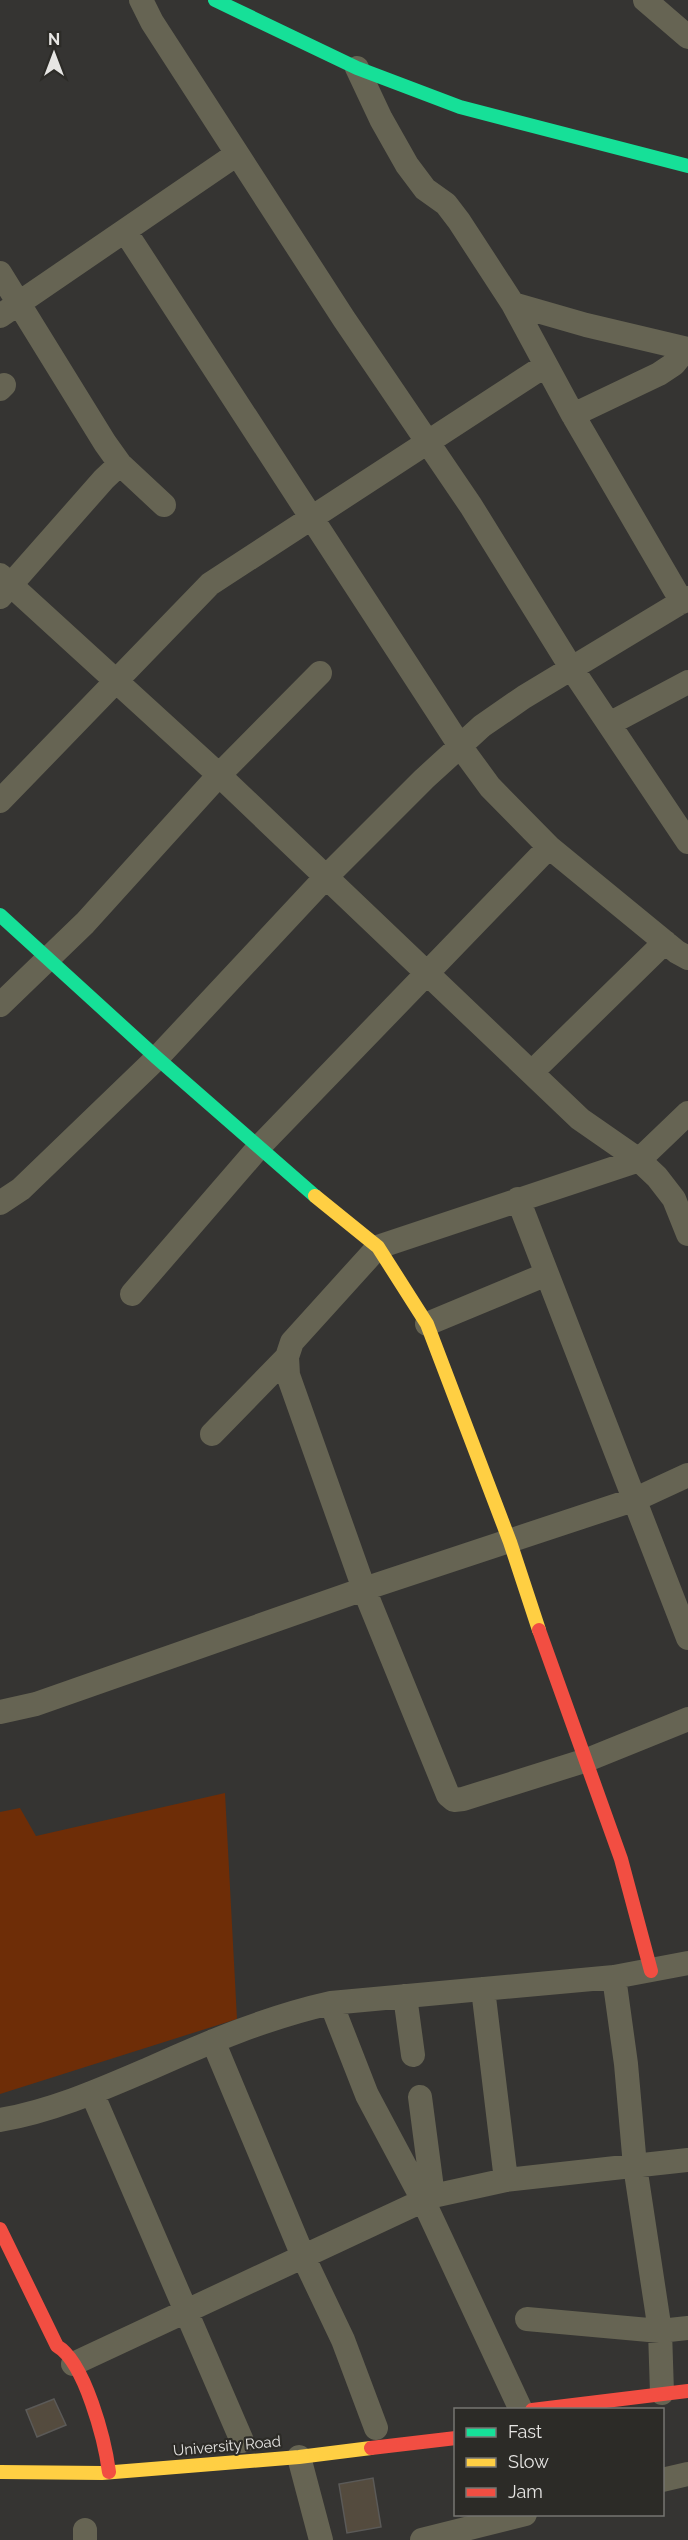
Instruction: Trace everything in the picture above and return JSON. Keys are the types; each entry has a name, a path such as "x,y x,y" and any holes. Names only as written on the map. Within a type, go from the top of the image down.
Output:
{"street":[{"path":"141,0 152,22 344,319 428,440 572,669 688,842"},
{"path":"215,0 357,68 460,107 688,166"},
{"path":"645,0 688,37"},
{"path":"0,1203 21,1189 157,1058 326,877 423,778 482,726 685,600 573,415 513,303 459,220 446,204 425,189 407,165 381,119 357,68"},
{"path":"9,310 237,154"},
{"path":"125,231 460,746 490,787 549,847 664,942 688,958"},
{"path":"0,273 9,310 120,464 164,505"},
{"path":"513,303 586,325 687,349 674,364 659,374 573,415"},
{"path":"0,801 210,584 546,365"},
{"path":"120,464 4,586 219,775 580,1119 639,1160 681,1196 688,1234"},
{"path":"0,1005 85,924 219,775 320,673"},
{"path":"609,724 688,682"},
{"path":"132,1294 260,1147 549,847"},
{"path":"0,915 157,1058 333,1212 378,1247 427,1324 510,1542 516,1565 621,1859 651,1971"},
{"path":"532,1072 664,942"},
{"path":"688,1113 639,1160 378,1247 292,1342 287,1356 288,1375 364,1589 448,1795 454,1800 463,1799 587,1761 688,1719"},
{"path":"518,1199 688,1638"},
{"path":"427,1324 547,1274"},
{"path":"212,1434 287,1356"},
{"path":"0,1712 36,1704 364,1589 636,1499 688,1475"},
{"path":"0,2120 35,2112 92,2093 213,2041 292,2012 331,2003 614,1977 688,1963"},
{"path":"614,1977 626,2064 635,2166 660,2331 662,2393"},
{"path":"483,1989 506,2180"},
{"path":"405,1996 413,2055"},
{"path":"331,2003 367,2095 428,2198 520,2408"},
{"path":"213,2041 303,2256 343,2340 376,2428"},
{"path":"92,2093 242,2441"},
{"path":"420,2097 428,2198"},
{"path":"66,2366 428,2198 506,2180 688,2160"},
{"path":"0,2229 57,2346 66,2351 66,2366 99,2417 109,2472"},
{"path":"528,2319 660,2331 688,2328"},
{"path":"540,2408 688,2391"},
{"name":"University Road","path":"0,2472 87,2468 109,2472 299,2457 454,2438"},
{"path":"299,2457 321,2540"},
{"path":"664,2480 688,2474"},
{"path":"422,2540 517,2516"}],"shaded area":[{"path":"225,1793 237,2019 0,2094 0,1812 20,1808 36,1836"}],"building":[{"path":"54,2399 66,2425 37,2437 26,2410"},
{"path":"373,2478 381,2527 347,2533 339,2484"}],"traffic: fast":[{"path":"215,0 357,68 460,107 688,166"},
{"path":"0,915 157,1058 315,1196"}],"traffic: slow":[{"path":"315,1196 378,1247 427,1324 510,1542 539,1630"},
{"path":"0,2472 102,2473 299,2457 371,2448"}],"traffic: jam":[{"path":"539,1630 621,1859 651,1971"},
{"path":"0,2229 57,2346"},
{"path":"57,2346 67,2355 85,2385 103,2441 109,2472"},
{"path":"548,2408 688,2391"},
{"path":"371,2448 454,2438"}]}
